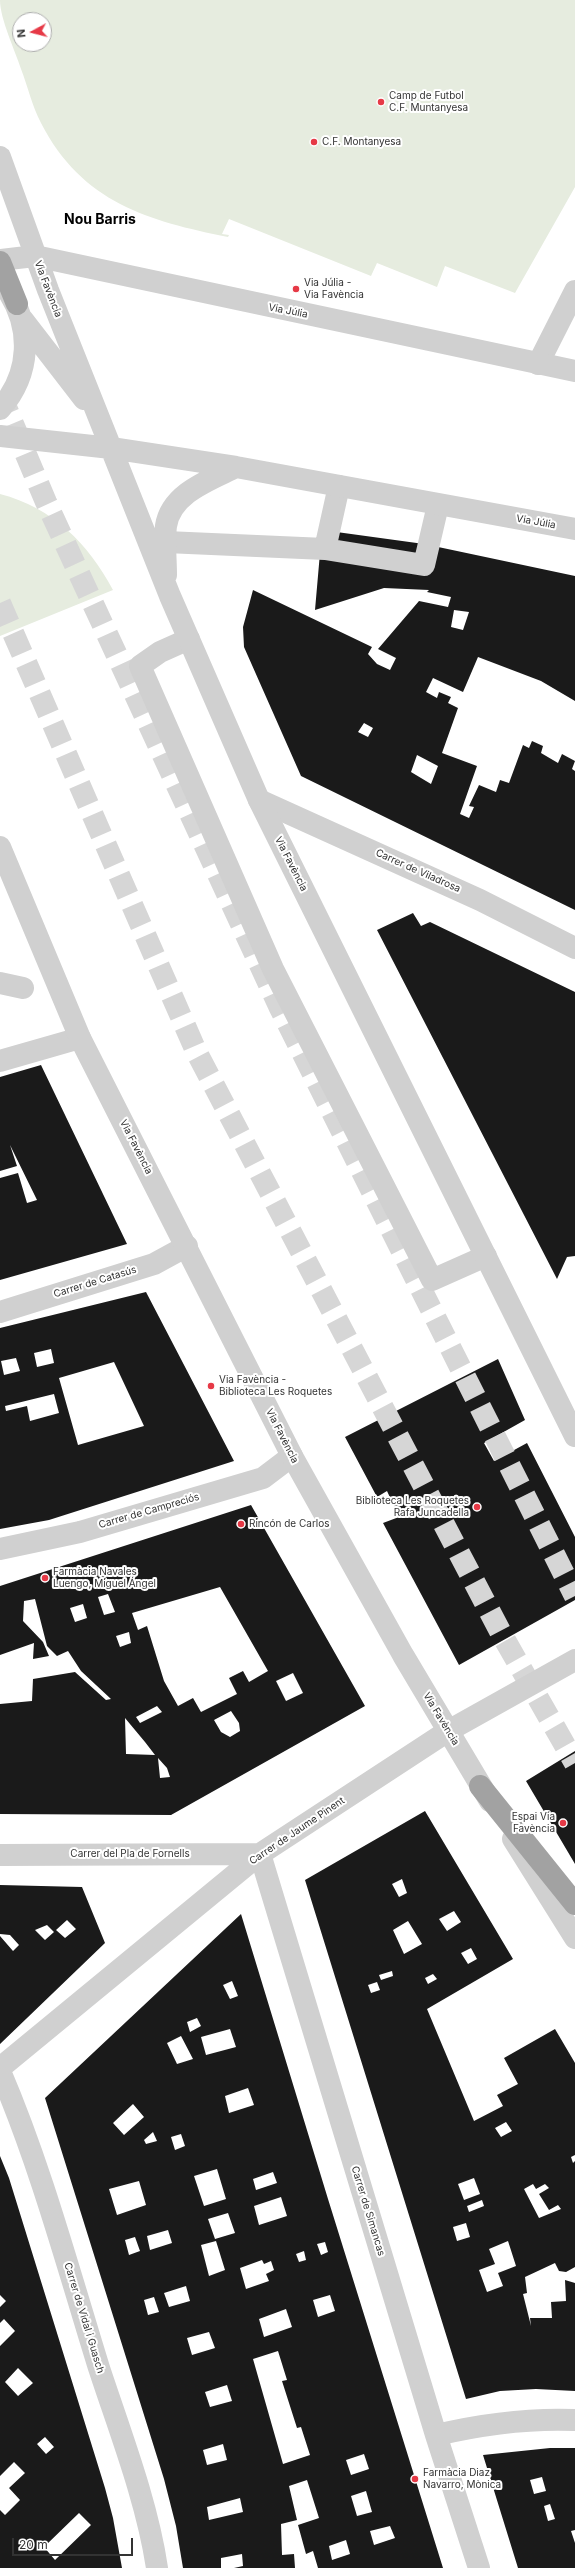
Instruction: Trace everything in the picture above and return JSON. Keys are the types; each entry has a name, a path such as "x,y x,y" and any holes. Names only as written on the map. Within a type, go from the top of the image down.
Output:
{"highway":[{"path":"0,261 20,312"},
{"path":"480,1786 575,1904"}],"street":[{"name":"Via Favència","path":"0,157 35,256 166,586 259,800 575,1436"},
{"name":"Via Júlia","path":"0,261 35,256 575,371"},
{"name":"Via Favència","path":"0,280 20,312 100,419"},
{"path":"538,364 575,291"},
{"path":"0,409 10,398 22,374 26,347 20,312"},
{"name":"Via Júlia","path":"0,436 111,448 236,467 575,529"},
{"name":"Via Favència","path":"166,586 166,525 176,506 188,491 236,467"},
{"path":"324,549 339,486"},
{"path":"166,542 324,549 424,565 438,505"},
{"path":"189,639 160,652 140,666 273,969 432,1280 486,1256"},
{"name":"Carrer de Viladrosa","path":"259,800 480,900 575,948"},
{"name":"Via Favència","path":"0,847 80,1038 187,1246 292,1456 480,1786 575,1938"},
{"path":"0,983 23,988"},
{"path":"0,1061 80,1038"},
{"name":"Carrer de Catasús","path":"0,1312 154,1264 187,1246"},
{"name":"Carrer de Campreciós","path":"0,1549 80,1532 263,1478 292,1456"},
{"name":"Carrer de Jaume Pinent","path":"0,2069 260,1854 448,1731 567,1664"},
{"name":"Carrer del Pla de Fornells","path":"0,1855 260,1854"},
{"name":"Carrer de Simancas","path":"260,1854 436,2435 479,2568"},
{"name":"Carrer de Vidal i Guasch","path":"0,2069 26,2132 132,2471 154,2546 157,2568"},
{"path":"436,2435 483,2424 540,2419 575,2420"}],"shaded area":[{"name":"Camp de Futbol C.F. Muntanyesa","path":"0,0 575,0 575,187 515,293 445,266 437,287 377,263 371,276 229,219 222,234 229,235 228,237 171,224 120,204 97,190 76,172 58,150 41,123 15,52 52,52 52,12 12,12 12,44 2,16"},
{"path":"0,494 19,500 36,508 67,530 92,557 113,590 0,636"}],"building":[{"path":"322,530 424,544 575,576 575,701 541,681 478,657 463,692 433,678 426,692 437,698 439,692 451,697 448,703 458,708 442,753 477,766 460,814 469,818 474,807 469,806 479,785 496,792 500,780 509,783 523,745 529,748 532,741 543,746 541,753 558,763 562,754 575,761 572,769 575,771 575,910 301,776 244,647 243,627 253,590 372,647 368,654 377,664 390,670 396,658 378,649 419,601 448,607 451,597 427,592 429,590 384,588 315,610","holes":["454,610 469,612 463,630 451,627","364,723 373,728 368,737 358,732","417,755 438,766 431,784 411,772"]},
{"path":"413,913 421,926 430,922 575,992 575,1256 567,1257 557,1279 377,930"},
{"path":"41,1065 127,1244 0,1280 0,1178 18,1173 27,1203 37,1200 10,1145 17,1166 0,1171 0,1077"},
{"path":"146,1292 234,1461 49,1520 0,1529 0,1328","holes":["51,1349 54,1363 37,1367 34,1353","16,1358 20,1371 4,1375 1,1361","114,1362 144,1426 78,1445 59,1378","54,1394 59,1413 30,1421 27,1406 6,1411 5,1406"]},
{"name":"Biblioteca Les Roquetes Rafa Juncadella","path":"498,1359 525,1420 484,1443 494,1461 527,1443 575,1537 575,1600 459,1665 383,1523 399,1517 387,1491 377,1497 345,1437"},
{"path":"251,1505 365,1706 171,1815 0,1814 0,1704 32,1701 33,1679 75,1672 106,1700 111,1699 81,1671 68,1651 57,1656 47,1646 35,1599 24,1601 23,1621 43,1642 49,1656 33,1659 34,1643 0,1655 0,1586","holes":["220,1587 268,1671 249,1682 243,1671 229,1678 237,1694 201,1712 193,1698 178,1706 164,1681 147,1626 138,1630 132,1613","108,1594 115,1612 104,1615 98,1597","83,1604 87,1618 75,1622 70,1608","129,1632 131,1643 120,1647 116,1636","293,1673 303,1693 286,1701 276,1681","157,1706 162,1712 140,1723 136,1717","231,1711 239,1723 240,1731 230,1737 221,1732 214,1720","125,1718 155,1755 126,1754","158,1758 167,1768 170,1777 160,1778"]},
{"name":"Espai Via Favència","path":"575,1751 575,1864 526,1781"},
{"path":"425,1811 513,1959 427,2009 474,2121 503,2106 497,2095 518,2084 504,2058 555,2029 575,2063 575,2155 571,2157 573,2163 575,2161 575,2267 566,2272 559,2271 555,2263 525,2277 527,2293 523,2294 531,2326 530,2318 552,2318 551,2302 566,2301 565,2280 575,2283 575,2391 536,2389 500,2391 466,2399 305,1880","holes":["402,1879 407,1893 399,1897 392,1884","454,1911 461,1922 447,1931 439,1919","408,1921 422,1944 404,1954 393,1930","471,1948 477,1959 468,1964 461,1953","392,1971 393,1976 381,1980 379,1975","433,1974 437,1979 428,1984 425,1978","377,1982 380,1990 371,1993 368,1985","506,2122 512,2131 501,2137 495,2128","474,2178 480,2194 464,2200 458,2184","533,2184 536,2189 545,2184 549,2188 539,2194 549,2210 558,2205 561,2209 539,2218 524,2189","482,2200 484,2206 469,2212 467,2206","466,2223 470,2237 457,2241 453,2227","508,2241 516,2266 498,2273 503,2286 487,2292 479,2270 495,2264 489,2249"]},
{"path":"0,1885 82,1887 105,1943 0,2044 0,1936 13,1951 19,1945 10,1935 0,1934","holes":["67,1920 76,1929 65,1938 56,1930","47,1925 54,1932 45,1940 35,1930"]},
{"path":"241,1914 443,2568 318,2568 313,2551 306,2554 298,2525 319,2518 307,2480 289,2486 297,2520 281,2524 282,2555 294,2554 295,2568 234,2568 243,2566 242,2554 221,2558 221,2568 183,2568 176,2526 164,2479 45,2098","holes":["232,1981 238,1996 230,1999 223,1985","197,2018 201,2026 190,2032 187,2022","230,2029 236,2047 206,2055 201,2037","181,2036 193,2059 177,2064 167,2043","248,2088 254,2105 229,2113 225,2096","133,2104 144,2117 124,2135 113,2123","153,2132 157,2141 146,2144 144,2140","181,2134 185,2146 175,2150 171,2137","217,2169 226,2199 204,2206 194,2176","273,2172 277,2183 256,2190 253,2179","139,2181 146,2205 117,2215 109,2189","281,2197 287,2216 259,2225 254,2206","228,2213 235,2233 215,2239 208,2219","168,2230 172,2243 150,2250 147,2236","135,2237 140,2251 129,2255 125,2240","216,2241 225,2270 209,2276 201,2245","325,2242 328,2252 321,2255 317,2244","304,2251 306,2260 299,2262 296,2254","262,2260 264,2264 271,2261 274,2270 266,2274 269,2281 246,2289 240,2268","186,2286 190,2301 169,2307 164,2293","330,2295 335,2311 318,2317 313,2300","154,2297 159,2312 148,2315 144,2300","286,2309 292,2327 264,2337 259,2319","209,2332 215,2348 192,2355 187,2338","278,2351 287,2380 282,2381 297,2428 301,2427 310,2455 283,2464 253,2359","227,2385 232,2401 210,2407 205,2392","223,2444 227,2460 207,2465 203,2450","364,2454 369,2469 351,2475 346,2460","366,2491 372,2512 357,2516 351,2496","240,2498 243,2512 209,2520 207,2507","390,2526 395,2538 374,2545 370,2531","346,2540 350,2554 332,2560 329,2546"]},
{"path":"0,2156 9,2178 105,2488 113,2518 122,2568 0,2568 0,2510 5,2515 20,2500 9,2488 25,2473 14,2462 0,2476 0,2346 15,2331 4,2319 0,2323 0,2307 6,2301 0,2295","holes":["18,2368 33,2383 18,2396 5,2382","45,2437 54,2447 46,2454 37,2444","79,2513 91,2525 55,2560 44,2547"]},
{"path":"550,2448 575,2448 575,2530 571,2531 575,2543 575,2568 518,2568 483,2455","holes":["542,2477 546,2491 534,2494 530,2480","550,2504 555,2519 548,2521 544,2506"]}],"tunnel":[{"path":"0,393 46,502 279,1006 575,1596"},
{"path":"0,603 196,1051 502,1635 575,1763"}],"place":[{"name":"Camp de Futbol C.F. Muntanyesa","path":"381,102"},
{"name":"C.F. Montanyesa","path":"314,142"},
{"name":"Via Júlia - Via Favència","path":"296,289"},
{"name":"Via Favència - Biblioteca Les Roquetes","path":"211,1386"},
{"name":"Biblioteca Les Roquetes Rafa Juncadella","path":"477,1507"},
{"name":"Rincón de Carlos","path":"241,1524"},
{"name":"Farmàcia Navales Luengo, Miguel Ángel","path":"45,1578"},
{"name":"Espai Via Favència","path":"563,1823"},
{"name":"Farmàcia Diaz Navarro, Mònica","path":"415,2479"}],"district":[{"name":"Nou Barris","path":"100,220"}]}
